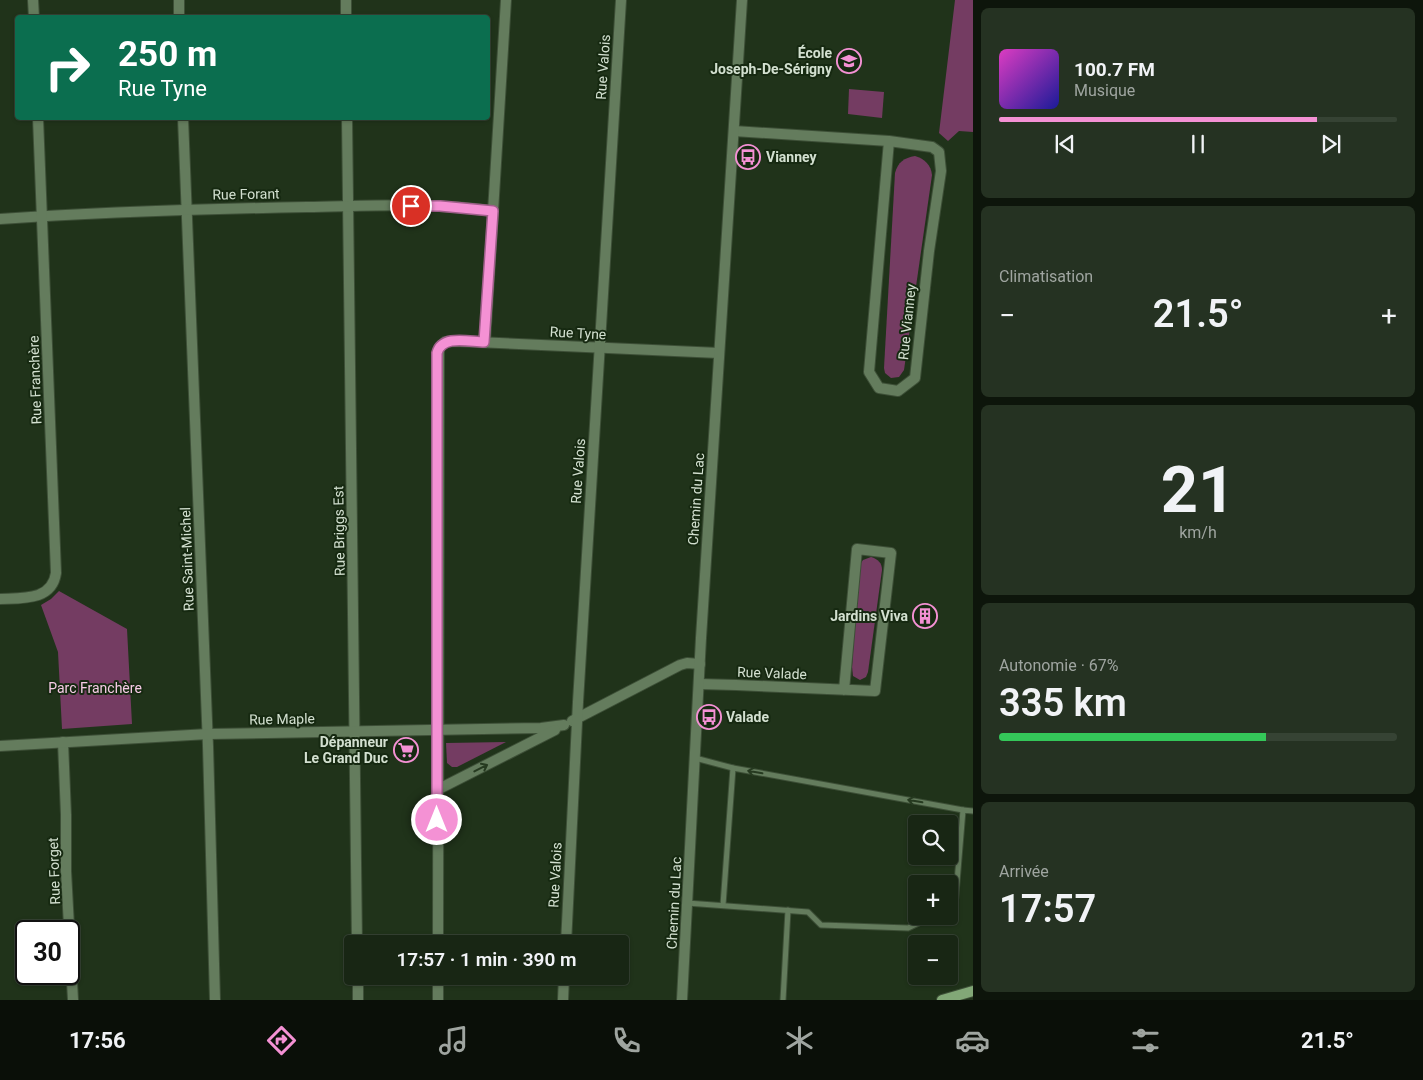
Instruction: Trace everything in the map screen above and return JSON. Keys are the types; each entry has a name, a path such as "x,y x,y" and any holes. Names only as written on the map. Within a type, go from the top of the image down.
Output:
{"main road":[{"path":"942,1000 973,991"}],"street":[{"path":"33,0 34,15"},
{"path":"179,0 179,15"},
{"path":"346,0 346,15"},
{"path":"484,342 506,0"},
{"name":"Rue Valois","path":"566,935 577,718 621,0"},
{"name":"Chemin du Lac","path":"682,1000 700,664 742,0"},
{"name":"Rue Franchère","path":"0,599 33,597 43,594 53,584 56,573 38,120"},
{"name":"Rue Saint-Michel","path":"183,120 208,734 215,1000"},
{"name":"Rue Briggs Est","path":"347,120 357,935"},
{"name":"Rue Vianney","path":"734,130 889,141 932,147 939,152 941,162 915,378 898,391 879,388 869,372 889,141"},
{"name":"Rue Forant","path":"0,219 188,209 348,206 434,206 493,211"},
{"name":"Rue Tyne","path":"437,730 439,348 441,344 448,341 484,342 720,353"},
{"name":"Rue Valade","path":"699,684 844,690 875,691 891,553 857,550 844,690"},
{"name":"Rue Maple","path":"437,790 680,665 687,663 700,664"},
{"name":"Rue Maple","path":"0,746 208,734 551,728 564,725"},
{"path":"437,730 438,935"},
{"name":"Rue Forget","path":"63,742 66,871 73,1000"},
{"path":"358,985 358,1000"},
{"path":"438,985 438,1000"},
{"path":"563,1000 564,985"}],"lane":[{"path":"695,758 733,768 973,811"},
{"path":"723,905 733,768"},
{"path":"688,903 808,912 821,925 908,928 929,918 954,918 963,810"},
{"path":"783,1000 788,910"}],"green space":[{"path":"955,0 973,0 973,132 959,131 948,141 939,133"},
{"path":"849,89 884,92 882,118 848,114"},
{"path":"915,156 927,163 932,175 904,370 899,377 891,378 885,373 884,368 895,173 902,161"},
{"path":"871,557 879,562 882,570 868,672 866,677 860,680 853,676 852,667 859,566 863,560"},
{"name":"Parc Franchère","path":"59,591 127,629 132,724 62,729 58,652 41,605"},
{"path":"506,742 457,767 452,767 447,763 446,743"}],"place":[{"name":"École Joseph-De-Sérigny","path":"849,61"},
{"name":"Vianney","path":"748,157"},
{"name":"Jardins Viva","path":"925,616"},
{"name":"Valade","path":"709,717"},
{"name":"Dépanneur Le Grand Duc","path":"406,750"}],"route":[{"path":"411,206 440,206 493,211 484,342 448,341 441,344 437,353 437,820"}]}
